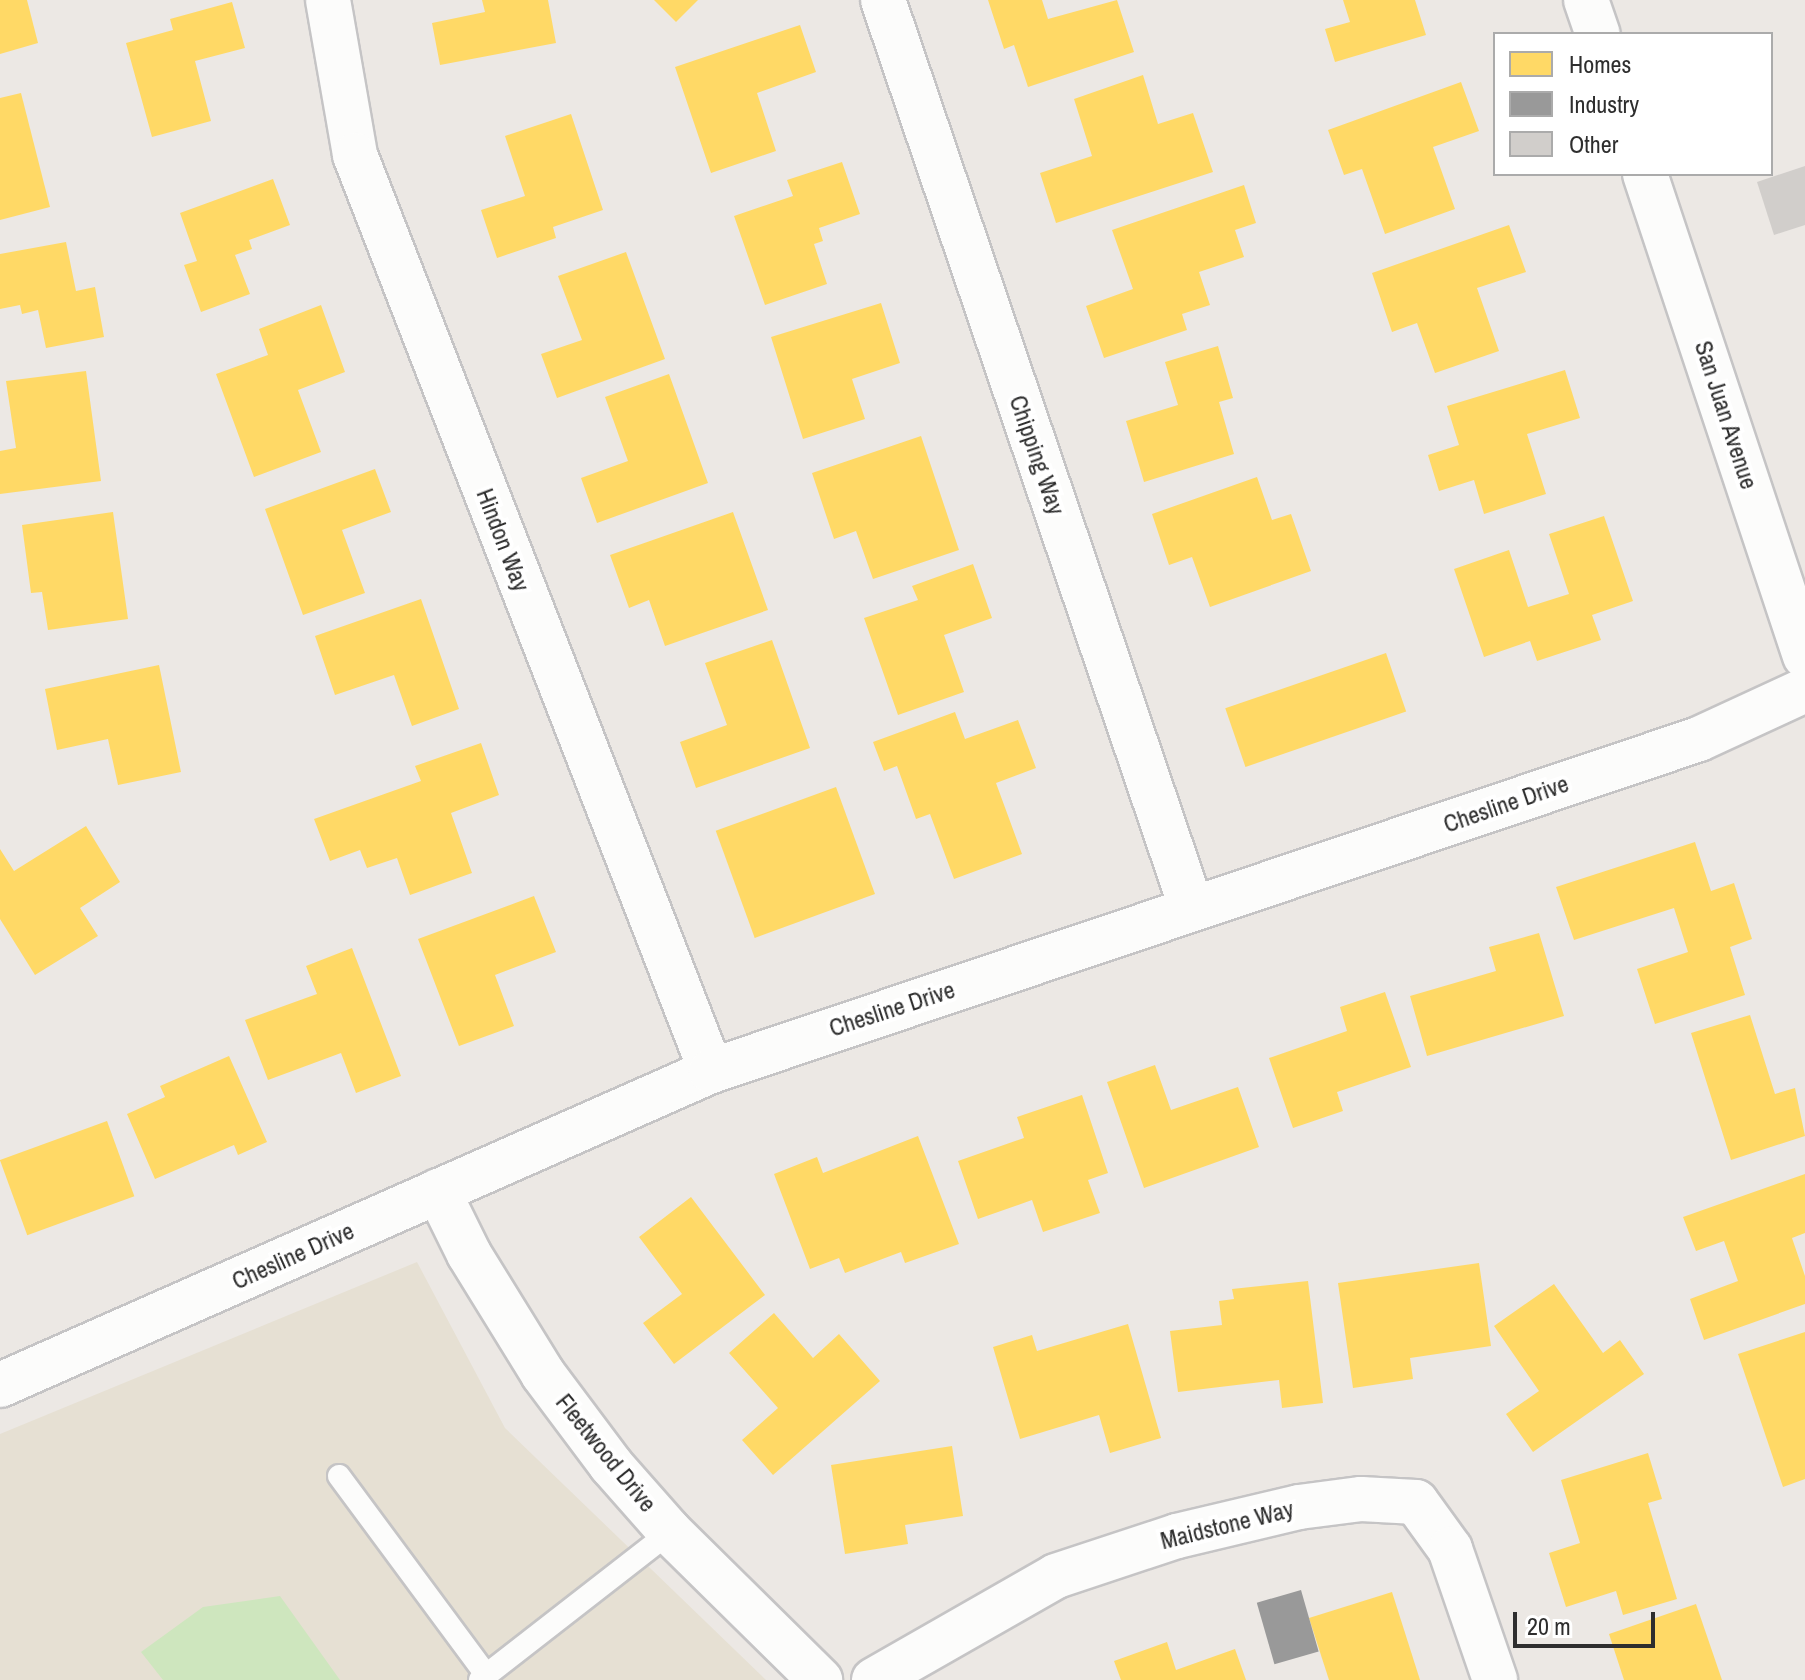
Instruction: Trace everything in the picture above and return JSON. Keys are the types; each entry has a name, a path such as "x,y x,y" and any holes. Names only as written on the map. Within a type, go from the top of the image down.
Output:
{"street":[{"name":"Hindon Way","path":"328,0 355,155 711,1071"},
{"name":"Chipping Way","path":"883,0 1192,909"},
{"path":"1586,0 1597,32"},
{"name":"San Juan Avenue","path":"1646,176 1805,656"},
{"name":"Chesline Drive","path":"0,1385 711,1071 1699,739 1805,690"},
{"name":"Fleetwood Drive","path":"438,1191 469,1254 543,1374 611,1465 670,1532 820,1680"},
{"name":"Maidstone Way","path":"874,1680 1056,1576 1177,1536 1299,1507 1361,1499 1416,1502 1450,1549 1495,1680"}],"lane":[{"path":"339,1476 483,1678 670,1532"}],"shaded area":[{"path":"417,1262 505,1428 766,1680 0,1680 0,1434"}],"green space":[{"path":"280,1596 340,1680 163,1680 141,1652 203,1607"}],"building: Homes":[{"path":"0,0 27,0 38,43 0,54"},
{"path":"482,0 548,0 556,43 440,65 432,23 485,12"},
{"path":"654,0 698,0 676,22"},
{"path":"988,0 1042,0 1048,19 1117,0 1134,52 1028,87 1014,45 1004,49"},
{"path":"1343,0 1415,0 1426,35 1335,62 1325,29 1350,22"},
{"path":"232,2 245,48 195,61 211,121 152,137 126,43 173,30 170,19"},
{"path":"800,25 816,72 757,93 776,151 711,173 675,67"},
{"path":"1143,75 1158,124 1193,113 1213,172 1056,223 1040,173 1092,156 1074,99"},
{"path":"1461,82 1479,131 1433,147 1455,209 1385,234 1362,169 1344,175 1328,130"},
{"path":"21,93 50,207 0,220 0,98"},
{"path":"571,114 603,210 553,227 556,238 497,258 481,210 525,196 505,136"},
{"path":"842,162 860,214 819,228 823,241 814,244 827,284 765,305 734,216 793,196 787,180"},
{"path":"273,179 290,225 249,240 252,249 235,255 250,294 201,312 184,265 197,261 180,213"},
{"path":"1244,185 1256,223 1235,230 1244,257 1199,272 1210,305 1182,314 1187,330 1104,358 1086,306 1133,289 1112,230"},
{"path":"1509,225 1526,272 1477,288 1499,351 1435,373 1417,323 1392,332 1372,273"},
{"path":"66,242 76,291 95,287 104,337 46,348 38,310 22,314 20,305 0,309 0,254"},
{"path":"626,252 665,359 557,398 541,354 582,340 558,276"},
{"path":"881,303 900,363 852,379 865,419 803,439 771,337"},
{"path":"321,305 345,372 298,390 321,452 254,477 216,374 268,355 259,329"},
{"path":"1218,346 1233,398 1219,402 1234,454 1144,482 1126,421 1178,405 1165,362"},
{"path":"1565,370 1580,418 1527,434 1546,494 1484,514 1474,480 1439,491 1428,455 1459,445 1447,406"},
{"path":"86,371 101,481 0,494 0,451 16,448 6,381"},
{"path":"669,374 708,483 597,523 581,478 628,461 605,397"},
{"path":"921,436 959,550 873,579 856,531 834,539 812,473"},
{"path":"375,469 391,512 342,530 365,593 303,615 265,509"},
{"path":"1257,477 1272,520 1291,514 1311,571 1210,607 1192,557 1169,565 1152,514"},
{"path":"113,512 128,619 48,630 42,592 31,593 22,525"},
{"path":"733,512 768,610 665,646 649,600 629,608 610,555"},
{"path":"1604,516 1633,601 1592,615 1601,640 1537,661 1530,641 1484,657 1454,569 1509,550 1528,607 1569,594 1549,534"},
{"path":"973,564 992,618 944,635 964,692 898,715 864,618 918,600 912,586"},
{"path":"421,599 459,709 412,726 394,675 335,695 315,636"},
{"path":"772,640 810,748 696,788 680,742 727,725 705,663"},
{"path":"1386,653 1406,712 1245,767 1225,708"},
{"path":"159,665 181,772 118,785 108,739 57,750 45,689"},
{"path":"955,712 965,739 1018,720 1036,768 996,783 1022,854 954,879 930,814 916,819 897,766 884,771 873,742"},
{"path":"481,743 499,795 451,813 472,873 410,895 397,858 367,868 360,850 330,861 314,819 421,781 415,766"},
{"path":"836,787 875,894 755,938 716,831"},
{"path":"86,826 120,882 80,908 98,936 35,975 0,919 0,849 14,871"},
{"path":"1695,842 1711,891 1734,883 1752,939 1730,947 1745,995 1655,1024 1637,969 1688,952 1674,908 1574,940 1556,887"},
{"path":"534,896 556,952 495,975 514,1026 459,1046 418,939"},
{"path":"1539,933 1564,1016 1427,1056 1410,996 1496,971 1489,947"},
{"path":"352,948 401,1076 356,1093 341,1053 268,1080 245,1020 317,994 306,966"},
{"path":"1385,992 1411,1067 1337,1092 1343,1111 1293,1128 1269,1058 1347,1031 1340,1007"},
{"path":"1750,1015 1775,1094 1795,1088 1805,1136 1731,1160 1691,1033"},
{"path":"229,1056 267,1142 238,1155 234,1145 155,1179 127,1114 165,1097 160,1086"},
{"path":"1155,1065 1171,1110 1238,1087 1259,1147 1144,1188 1107,1082"},
{"path":"1082,1095 1108,1173 1088,1180 1100,1213 1043,1232 1032,1200 978,1219 958,1161 1024,1138 1017,1117"},
{"path":"107,1121 134,1196 27,1235 0,1160"},
{"path":"918,1136 959,1244 905,1263 901,1252 845,1273 839,1258 810,1269 774,1174 817,1157 823,1173"},
{"path":"1805,1174 1805,1233 1792,1238 1805,1276 1805,1304 1704,1340 1690,1299 1738,1281 1724,1241 1696,1251 1683,1217"},
{"path":"691,1197 765,1295 674,1364 643,1323 682,1294 639,1237"},
{"path":"1479,1263 1491,1346 1410,1358 1413,1379 1353,1388 1338,1283"},
{"path":"1308,1281 1323,1403 1282,1408 1279,1380 1178,1392 1170,1331 1222,1325 1219,1301 1234,1299 1232,1289"},
{"path":"1554,1284 1603,1353 1620,1340 1644,1374 1533,1452 1506,1414 1539,1391 1494,1326"},
{"path":"774,1313 813,1358 839,1334 880,1381 773,1475 742,1440 778,1408 729,1353"},
{"path":"1128,1324 1161,1438 1110,1453 1099,1415 1020,1439 993,1347 1032,1335 1037,1351"},
{"path":"1805,1332 1805,1479 1783,1487 1738,1354"},
{"path":"952,1446 963,1516 905,1525 908,1544 845,1554 831,1465"},
{"path":"1648,1453 1662,1499 1648,1503 1677,1599 1623,1615 1616,1591 1566,1607 1549,1553 1580,1543 1561,1480"},
{"path":"1392,1592 1420,1680 1329,1680 1309,1618"},
{"path":"1696,1604 1722,1680 1624,1680 1609,1634"},
{"path":"1167,1642 1176,1670 1235,1649 1246,1680 1121,1680 1114,1661"}],"building: Industry":[{"path":"1301,1590 1319,1652 1274,1664 1257,1603"}],"building: Other":[{"path":"1805,166 1805,225 1774,235 1757,182"}]}
